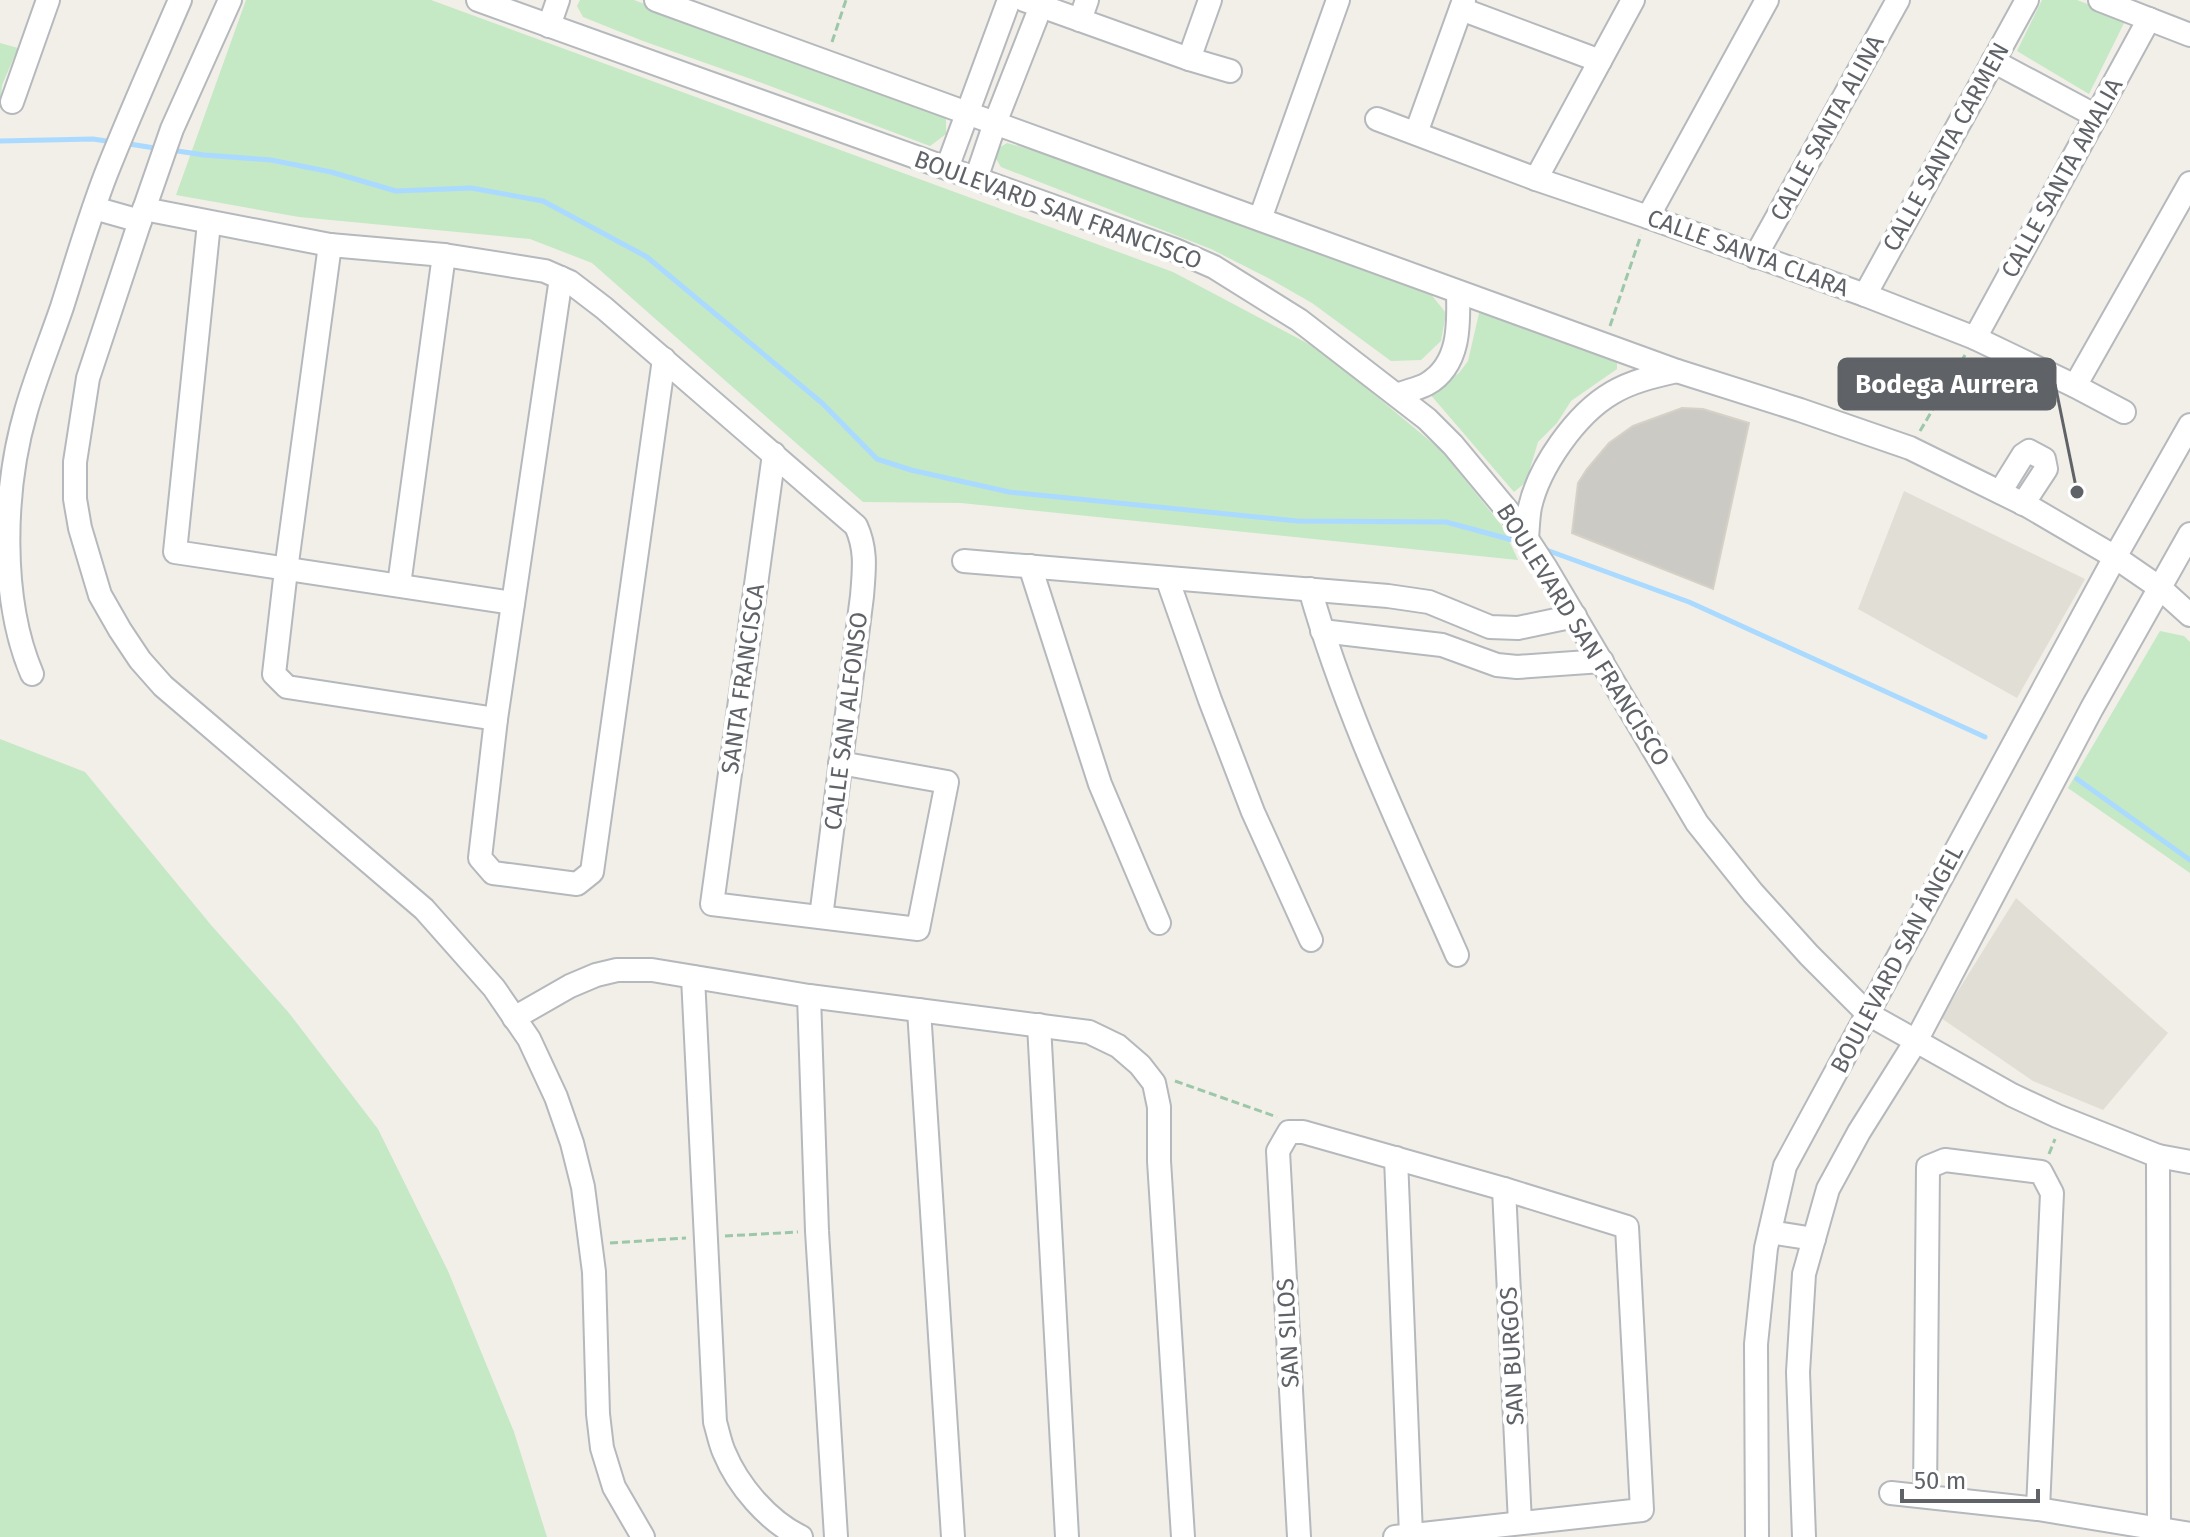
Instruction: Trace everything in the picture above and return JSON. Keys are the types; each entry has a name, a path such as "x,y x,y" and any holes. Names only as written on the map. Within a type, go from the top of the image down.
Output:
{"street":[{"path":"12,102 48,0"},
{"path":"19,663 6,622 8,510 26,412 107,173 180,0"},
{"path":"230,0 172,129 88,378 75,462 75,499 80,528 100,595 140,660 163,686 424,909 494,988 529,1039 556,1097 583,1187 594,1272 598,1414 602,1448 614,1487 643,1537"},
{"name":"BOULEVARD SAN FRANCISCO","path":"478,0 522,8 549,26 1175,250 1214,267 1299,320 1427,419 1453,445 1512,516 1697,823 1753,893 1868,1014 2012,1095 2158,1156 2190,1162"},
{"path":"549,26 558,0"},
{"path":"656,0 1677,371 1910,448 2023,504 2115,557 2160,588 2190,615"},
{"path":"947,168 1009,0"},
{"path":"1189,59 1210,0"},
{"path":"1260,219 1338,0"},
{"path":"1536,179 1633,0"},
{"path":"1648,217 1767,0"},
{"name":"CALLE SANTA ALINA","path":"1755,257 1898,0"},
{"name":"CALLE SANTA CARMEN","path":"1865,295 2027,0"},
{"path":"2103,1 2190,35"},
{"path":"976,179 1033,3 1084,10 1189,59 1230,71"},
{"path":"1416,133 1462,4 1600,61"},
{"name":"CALLE SANTA AMALIA","path":"1975,338 2149,19"},
{"path":"1993,61 2096,116"},
{"name":"CALLE SANTA CLARA","path":"1377,119 1536,179 1865,295 1975,338 2124,412"},
{"path":"2075,386 2190,183"},
{"path":"94,208 209,223 330,245 444,255 545,271 570,282 593,299 774,454"},
{"path":"209,223 175,552 513,603"},
{"path":"330,245 274,674 287,687 496,719"},
{"path":"399,585 444,255"},
{"path":"561,278 496,719 480,858 493,873 577,884 592,872 664,359"},
{"path":"1397,395 1426,384 1442,372 1458,335 1458,292"},
{"path":"1527,538 1530,506 1544,472 1559,443 1581,418 1611,393 1641,380 1677,371"},
{"name":"BOULEVARD SAN ÁNGEL","path":"1757,1537 1756,1344 1766,1248 1785,1166 2115,557 2190,425"},
{"path":"2000,492 2023,455 2029,451 2044,459 2046,469 2023,504"},
{"name":"CALLE SAN ALFONSO","path":"774,454 856,526 865,556 821,917"},
{"name":"SANTA FRANCISCA","path":"774,454 712,904 821,917"},
{"path":"1804,1537 1798,1372 1804,1274 1828,1189 1859,1132 1916,1041 2092,708 2190,534"},
{"path":"964,561 1388,596 1429,602 1490,627 1518,628 1575,616"},
{"path":"1030,566 1100,784 1159,923"},
{"path":"1167,578 1253,812 1311,940"},
{"path":"1310,589 1356,728 1457,955"},
{"path":"1429,643 1434,604"},
{"path":"1322,631 1442,645 1497,665 1517,667 1602,661"},
{"path":"821,917 918,929 947,782 840,763"},
{"path":"514,1018 596,975 617,970 652,970 809,996 1089,1032 1118,1046 1154,1083 1159,1107 1159,1161 1183,1537"},
{"path":"693,977 715,1422 723,1451 742,1483 785,1529 801,1537"},
{"path":"809,996 817,1231 836,1537"},
{"path":"919,1010 953,1537"},
{"path":"1039,1025 1067,1537"},
{"path":"1289,1132 1303,1132 1396,1158 1627,1227 1642,1510 1403,1536 1396,1158"},
{"name":"SAN SILOS","path":"1289,1132 1278,1151 1299,1537"},
{"path":"2158,1156 2159,1530"},
{"path":"1925,1496 1928,1167 1945,1160 2041,1172 2052,1193 2038,1509"},
{"name":"SAN BURGOS","path":"1504,1189 1520,1523"},
{"path":"1770,1232 1814,1239"},
{"path":"1891,1493 2038,1509 2190,1534"}],"path":[{"path":"825,61 846,0"},
{"path":"1603,344 1648,217"},
{"path":"1910,448 1975,338"},
{"path":"1144,1071 1275,1115 1289,1132"},
{"path":"2041,1172 2064,1118"}],"shaded area":[{"path":"1904,491 2085,579 2017,698 1858,609"},
{"path":"2016,898 2168,1033 2103,1110 2033,1081 1941,1018"}],"green space":[{"path":"246,0 431,0 1173,272 1322,351 1442,451 1502,526 1518,560 961,503 863,502 592,263 530,239 299,217 176,195"},
{"path":"580,0 634,0 840,78 946,114 946,134 930,146 643,41 583,17 577,6"},
{"path":"2042,0 2077,0 2126,19 2089,94 2017,51"},
{"path":"0,43 18,48 2,85 0,111"},
{"path":"1007,143 1060,158 1429,292 1446,313 1441,341 1421,360 1391,361 1312,303 1211,249 1001,167 992,152"},
{"path":"1480,309 1617,362 1617,369 1571,401 1557,423 1538,442 1526,482 1514,492 1429,393 1459,373 1468,361"},
{"path":"2160,631 2184,636 2190,642 2190,873 2068,788"},
{"path":"0,739 85,772 211,925 289,1013 378,1129 448,1271 514,1432 547,1537 0,1537"}],"building":[{"path":"1682,408 1703,409 1749,423 1713,589 1572,533 1578,483 1609,443 1633,426"}],"waterway":[{"path":"0,141 93,139 113,142"},
{"path":"123,143 161,149"},
{"path":"171,150 271,160 331,172 396,191 471,188 543,201 647,257 822,403 877,459 911,470 1009,492 1297,521 1446,522 1520,542"},
{"path":"1541,548 1689,602 1985,737"},
{"path":"2077,779 2190,860"}],"place":[{"name":"Bodega Aurrera","path":"2077,492"}]}
